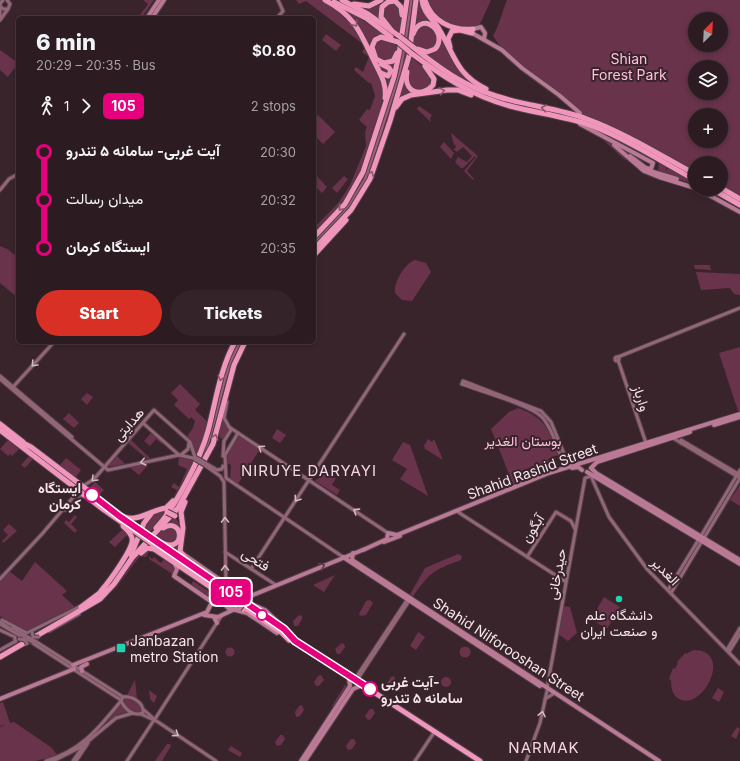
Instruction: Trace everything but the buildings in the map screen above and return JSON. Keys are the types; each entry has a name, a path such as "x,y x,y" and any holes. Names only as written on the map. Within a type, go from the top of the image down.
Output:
{"highway":[{"path":"325,0 338,8 355,23 363,36 380,73 386,92 379,124"},
{"path":"329,0 366,18 441,69 463,82 509,99 587,119 607,127 656,156"},
{"path":"343,0 368,14 399,36 407,46 433,77 433,85 429,89 416,91 411,90 407,85 407,46 402,26 401,7 395,1 388,2 382,6 380,13 382,19 392,31"},
{"path":"343,0 363,6 372,5 381,0"},
{"path":"402,26 407,0"},
{"path":"316,253 350,216 370,179 390,121 416,0"},
{"path":"424,0 425,10 438,29 456,64 468,78 509,99"},
{"path":"424,0 431,13 438,20 450,26 472,31"},
{"path":"316,235 342,207 356,186 363,172 394,77 407,46 415,29 421,24 430,25 438,33 438,44 432,51 424,52 407,46 383,37 376,39 372,47 376,59 380,64 391,69 391,73 388,76 383,76 380,73"},
{"path":"472,31 456,30 450,34 448,42 458,62 474,82"},
{"path":"376,59 384,63 392,62 407,46"},
{"path":"407,46 461,87 496,102"},
{"path":"390,121 400,100 411,95 452,90 605,131 688,171"},
{"path":"664,160 688,175"},
{"path":"728,192 740,199"},
{"path":"316,247 351,210 363,193"},
{"path":"725,196 740,204"},
{"path":"98,597 131,555 166,517 185,484 207,436 224,367 234,344"},
{"path":"0,658 86,605 114,584 132,558 158,532 178,508 213,444 238,354 244,344"},
{"path":"0,424 7,432 75,488 138,531 282,633 291,641 480,761"},
{"path":"0,430 7,432"},
{"path":"29,450 82,486 112,514 132,536 132,543 98,597"},
{"path":"194,481 182,510 181,554 207,576"},
{"path":"112,514 131,519 155,510 166,508 185,484"},
{"path":"112,514 134,521 151,514 167,512 175,516 180,523 182,533"},
{"path":"131,555 144,523 151,514"},
{"path":"119,516 138,531"},
{"path":"152,541 171,545 179,538 178,530 172,525 166,526 158,532"},
{"path":"152,541 172,563"},
{"path":"152,541 207,576 288,633 295,641 350,678"},
{"path":"98,597 109,592 133,561 145,549 154,549 172,563 235,605 258,616"},
{"path":"160,550 187,571"},
{"path":"0,652 86,605"},
{"path":"357,682 474,761"}],"main road":[{"path":"0,18 8,9 10,4 7,0"},
{"path":"149,16 160,0"},
{"path":"278,0 283,11 279,16"},
{"path":"1,2 3,9 8,9"},
{"path":"0,18 1,2"},
{"path":"472,31 481,27 485,38"},
{"path":"472,31 502,50 522,68 582,114"},
{"path":"576,122 653,163 651,168 646,168"},
{"path":"615,144 636,163 659,177 674,179"},
{"path":"636,163 688,184"},
{"path":"0,190 9,179 16,175"},
{"path":"711,196 740,211"},
{"path":"713,196 740,211"},
{"name":"وارباز","path":"646,443 618,359 740,308"},
{"path":"252,569 404,334"},
{"path":"15,385 52,344"},
{"path":"0,376 9,384 15,385 24,397"},
{"path":"0,379 79,443 108,470 180,455 194,457 222,474 224,471"},
{"path":"230,380 224,414 225,421 229,427 388,533"},
{"path":"564,468 550,430 541,416 529,409 462,384 463,381 541,411 551,422 569,466"},
{"name":"هدایتی","path":"82,486 86,486 104,467 154,410 187,440"},
{"name":"Shahid Rashid Street","path":"249,598 271,587 343,557 458,512 569,466 646,443 673,438 740,415"},
{"name":"Shahid Rashid Street","path":"363,550 387,539 388,533 397,535 550,475 576,467 584,471 591,468 597,462 740,415"},
{"path":"143,423 180,455"},
{"path":"217,472 222,468 225,439 230,431 229,427"},
{"path":"683,442 684,438 690,432"},
{"path":"224,487 230,482 226,478 224,471 225,454 238,433"},
{"path":"670,591 739,475 683,442 673,438"},
{"path":"225,439 232,443"},
{"path":"180,455 189,448 187,440"},
{"path":"187,440 190,444 194,457"},
{"name":"هدایتی","path":"79,443 103,465 106,464 118,452"},
{"path":"629,452 646,443"},
{"path":"576,529 571,521 576,518 584,476 584,471 581,465 584,462 589,463 595,475"},
{"path":"595,475 597,462"},
{"path":"584,471 595,475 740,564"},
{"path":"217,472 223,479 224,487 226,584 219,592 219,598 225,606 238,610 291,641"},
{"name":"الغدیر","path":"595,475 593,482 609,517 647,569 740,664"},
{"name":"حیدرخانی","path":"526,761 538,729 545,699 585,478 586,476 595,475"},
{"name":"Shahid Nilforooshan Street","path":"230,482 407,601 659,761"},
{"path":"0,579 70,502 76,494 75,488"},
{"path":"63,510 74,504 82,496 86,496"},
{"path":"70,502 73,501 74,504"},
{"path":"458,512 566,582"},
{"name":"آبگون","path":"529,558 530,553 556,512 571,521"},
{"path":"701,539 740,560"},
{"path":"181,541 183,553 226,584 234,586 249,598 253,605 263,614 283,625 288,633"},
{"name":"فتحی","path":"225,552 276,585"},
{"name":"Shahid Nilforooshan Street","path":"353,553 352,560 407,601"},
{"path":"0,697 72,666 83,664 207,612 212,604 210,600 174,577 177,569 172,563"},
{"path":"187,571 219,592"},
{"path":"270,582 271,587"},
{"path":"165,630 206,614 214,617 222,616 238,610 249,598"},
{"path":"305,761 357,682 407,601"},
{"path":"0,621 23,632 32,632 86,605"},
{"path":"32,632 33,637 39,637 74,617 86,605"},
{"path":"127,761 222,616"},
{"path":"214,617 217,623"},
{"path":"0,621 17,633 40,644 121,699 136,700 154,719 198,750 200,749 217,761"},
{"path":"728,651 740,628"},
{"path":"0,630 16,637 15,642"},
{"path":"0,630 17,633"},
{"path":"728,651 740,634"},
{"path":"39,637 38,640 40,644"},
{"path":"0,652 19,639 25,640 27,644"},
{"path":"0,658 34,641"},
{"path":"34,641 82,671 121,699 126,709 154,719"},
{"path":"82,671 80,667 83,664"},
{"path":"350,678 357,682"},
{"path":"350,678 357,682"},
{"path":"301,761 357,682"},
{"name":"Shahid Nilforooshan Street","path":"547,689 552,694 655,761"},
{"path":"545,699 552,694"},
{"path":"74,761 86,742 104,723 121,699"},
{"path":"141,714 144,710"},
{"path":"53,761 73,752 116,718 134,713"},
{"path":"415,761 433,734"},
{"path":"46,761 86,742"},
{"path":"74,761 86,742"},
{"path":"73,752 76,756"}],"green space":[{"path":"143,0 154,0 143,16 141,16 140,15 148,4"},
{"path":"296,0 321,0 330,4 353,23 367,47 306,1 299,4"},
{"path":"383,0 391,0 383,4 384,22 356,6 361,6"},
{"path":"409,0 414,0 408,40 403,37"},
{"path":"417,0 421,0 451,57 478,87 451,73 421,51 429,53 440,41 430,23 415,28"},
{"path":"426,0 491,0 479,26 463,28 451,26 440,21 433,13"},
{"name":"Shian Forest Park","path":"507,0 740,0 740,199 728,193 728,156 688,156 688,171 584,117 563,98 534,78 502,49 493,36"},
{"path":"387,3 397,3 402,16 400,34 386,23 381,15"},
{"path":"344,8 392,40 385,36 373,42 376,60 396,63 386,97 372,55"},
{"path":"423,24 434,28 438,42 430,51 412,44 415,30"},
{"path":"326,34 341,45 336,51 322,40"},
{"path":"380,38 398,46 394,59 380,61 373,51 375,41"},
{"path":"365,47 382,79 384,93 378,118 359,176 343,204 316,232 316,226 339,202 350,185 366,146 365,132 367,127 359,120 367,109 370,110 375,96 371,83 369,83 354,70 356,67 363,72 369,57 362,52"},
{"path":"0,50 16,62 16,66 8,77 0,70"},
{"path":"402,50 406,53 403,71 368,177 350,209 316,244 316,237 350,201 363,177"},
{"path":"410,56 424,68 433,82 424,90 411,89 407,80"},
{"path":"405,79 413,92 397,103"},
{"path":"419,106 432,115 430,118 431,122 417,109"},
{"path":"318,115 335,132 323,144 316,137 316,117"},
{"path":"451,133 478,156 467,171 474,179 473,180 464,171 476,157 475,156 463,168 461,168 455,162 458,157 467,162 472,156 463,147 457,152 453,149 456,148 455,145 460,144 454,145"},
{"path":"596,133 614,145 626,160 625,160"},
{"path":"444,142 454,153 451,159 440,147"},
{"path":"659,163 667,167 665,172 668,168 688,178 688,182 661,173 658,169"},
{"path":"316,175 327,187 322,193 316,187"},
{"path":"344,176 348,179 337,193 332,188"},
{"path":"0,246 16,256 16,296 0,283"},
{"path":"415,260 426,263 431,272 412,301 402,300 395,293 396,284 400,274 407,265"},
{"path":"694,265 710,265 711,270 695,269"},
{"path":"696,272 740,274 740,295 734,294 730,288 701,290"},
{"path":"236,344 242,344 235,356 231,355"},
{"path":"740,347 740,411 738,411 719,353"},
{"path":"180,384 200,404 195,410 209,423 196,457 186,438 193,428 195,421 191,417 189,419 174,405 178,400 171,393"},
{"path":"87,393 93,397 87,405 81,399"},
{"path":"227,397 225,421 230,429 223,440 218,435"},
{"name":"بوستان الغدیر","path":"518,408 535,416 545,426 558,455 548,459 551,468 537,474 533,466 520,472 523,479 513,484 491,429 509,412"},
{"path":"69,413 79,423 74,428 63,419"},
{"path":"277,429 286,435 280,443 272,438"},
{"path":"152,432 163,443 162,444 156,439 150,446 144,441"},
{"path":"238,435 260,449 238,484 230,479 231,465 227,463 228,453"},
{"path":"428,439 432,442 434,439 443,460 425,449 424,446"},
{"path":"8,440 19,449 12,456 10,454 8,456 0,449"},
{"path":"131,440 150,458 147,459 128,443"},
{"path":"403,442 410,445 428,496 400,479 407,469 392,460"},
{"path":"116,455 125,464 107,467"},
{"path":"29,456 33,459 25,468 21,465"},
{"path":"179,457 194,461 172,501 177,490 171,487 174,483 179,487 187,469 178,465"},
{"path":"66,458 81,470 75,478 60,465"},
{"path":"145,463 148,465 139,475 129,467"},
{"path":"320,468 336,478 332,485 340,490 337,495 315,481 320,477 316,474"},
{"path":"95,482 104,490 98,496 89,488"},
{"path":"740,485 740,506 730,500"},
{"path":"161,512 167,513 149,533 143,529 150,516"},
{"path":"75,515 77,517 71,524 77,530 75,533 64,523 66,520 69,522"},
{"path":"174,516 179,524 181,533 180,553 176,554 167,545 176,543 179,531 164,526"},
{"path":"9,524 17,531 3,543 2,541 8,535 3,530"},
{"path":"172,526 179,534 175,543 163,542 154,537 162,529"},
{"path":"122,530 128,534 115,547 109,542"},
{"path":"145,550 151,551 149,551 146,557 140,556 112,593 137,557"},
{"path":"458,554 462,556 461,560 432,573 412,598 409,596 425,568"},
{"path":"150,557 152,559 154,557 161,563 165,558 175,567 174,575 149,559"},
{"path":"35,562 67,591 62,595 75,607 27,632 0,616 0,581 9,571 22,581"},
{"path":"335,575 324,592 313,585"},
{"path":"193,581 211,593 209,598 191,585"},
{"path":"604,597 620,607 607,629 591,619"},
{"path":"370,600 373,603 366,615 361,616 359,614 366,601"},
{"path":"563,606 570,607 577,633 568,641 558,634"},
{"path":"299,615 302,616 302,619 298,626 294,626 293,621"},
{"path":"418,632 425,637 416,650 410,646"},
{"path":"342,643 345,647 340,654 337,654 335,649"},
{"path":"465,646 469,648 471,652 469,656 465,658 461,656 459,652 461,648"},
{"path":"228,648 232,648 234,652 232,656 228,656 226,654 226,650"},
{"path":"694,650 706,653 712,659 713,669 705,689 697,697 688,701 679,699 673,693 671,680 669,679 673,668 675,669 678,663 677,662 685,653 686,654"},
{"path":"321,675 324,680 319,686 316,686 314,682 318,676"},
{"path":"394,676 396,681 392,687 388,688 387,683 391,677"},
{"path":"446,677 451,682 446,687 441,682"},
{"path":"135,680 137,699 127,695"},
{"path":"345,685 348,686 334,708 332,706"},
{"path":"718,688 724,692 719,702 712,698"},
{"path":"149,690 157,696 154,703 150,699"},
{"path":"125,698 137,702 142,710 141,712 135,712 128,708 122,701"},
{"path":"3,702 10,723 14,722 52,748 58,756 35,761 0,761 0,727 5,725 0,726 0,703"},
{"path":"120,704 128,712 119,714 107,722"},
{"path":"302,705 304,710 300,716 296,717 295,712 299,706"},
{"path":"370,709 373,709 375,713 371,719 368,720 365,716"},
{"path":"737,727 740,729 736,739 731,736"},
{"path":"280,735 283,735 285,739 281,745 277,746 275,742"},
{"path":"351,739 354,739 356,743 352,749 348,750 346,746"},
{"path":"167,744 170,744 171,746 162,761 155,761"},
{"path":"231,746 242,753 240,757 228,750"}],"waterway":[{"path":"405,42 411,0"},
{"path":"316,241 347,208 365,180 400,71 404,47"},
{"path":"201,461 207,447 223,385 233,355 239,344"}],"bus line":[{"name":"105","path":"92,495 119,516 284,629 295,641 370,689"}],"place":[{"name":"ایستگاه کرمان","path":"92,495"},
{"name":"دانشگاه علم و صنعت ایران","path":"619,599"},
{"name":"Janbazan metro Station","path":"121,648"},
{"name":"آیت غربی- سامانه ۵ تندرو","path":"370,689"}],"district":[{"name":"NIRUYE DARYAYI","path":"309,470"},
{"name":"NARMAK","path":"544,747"}]}
